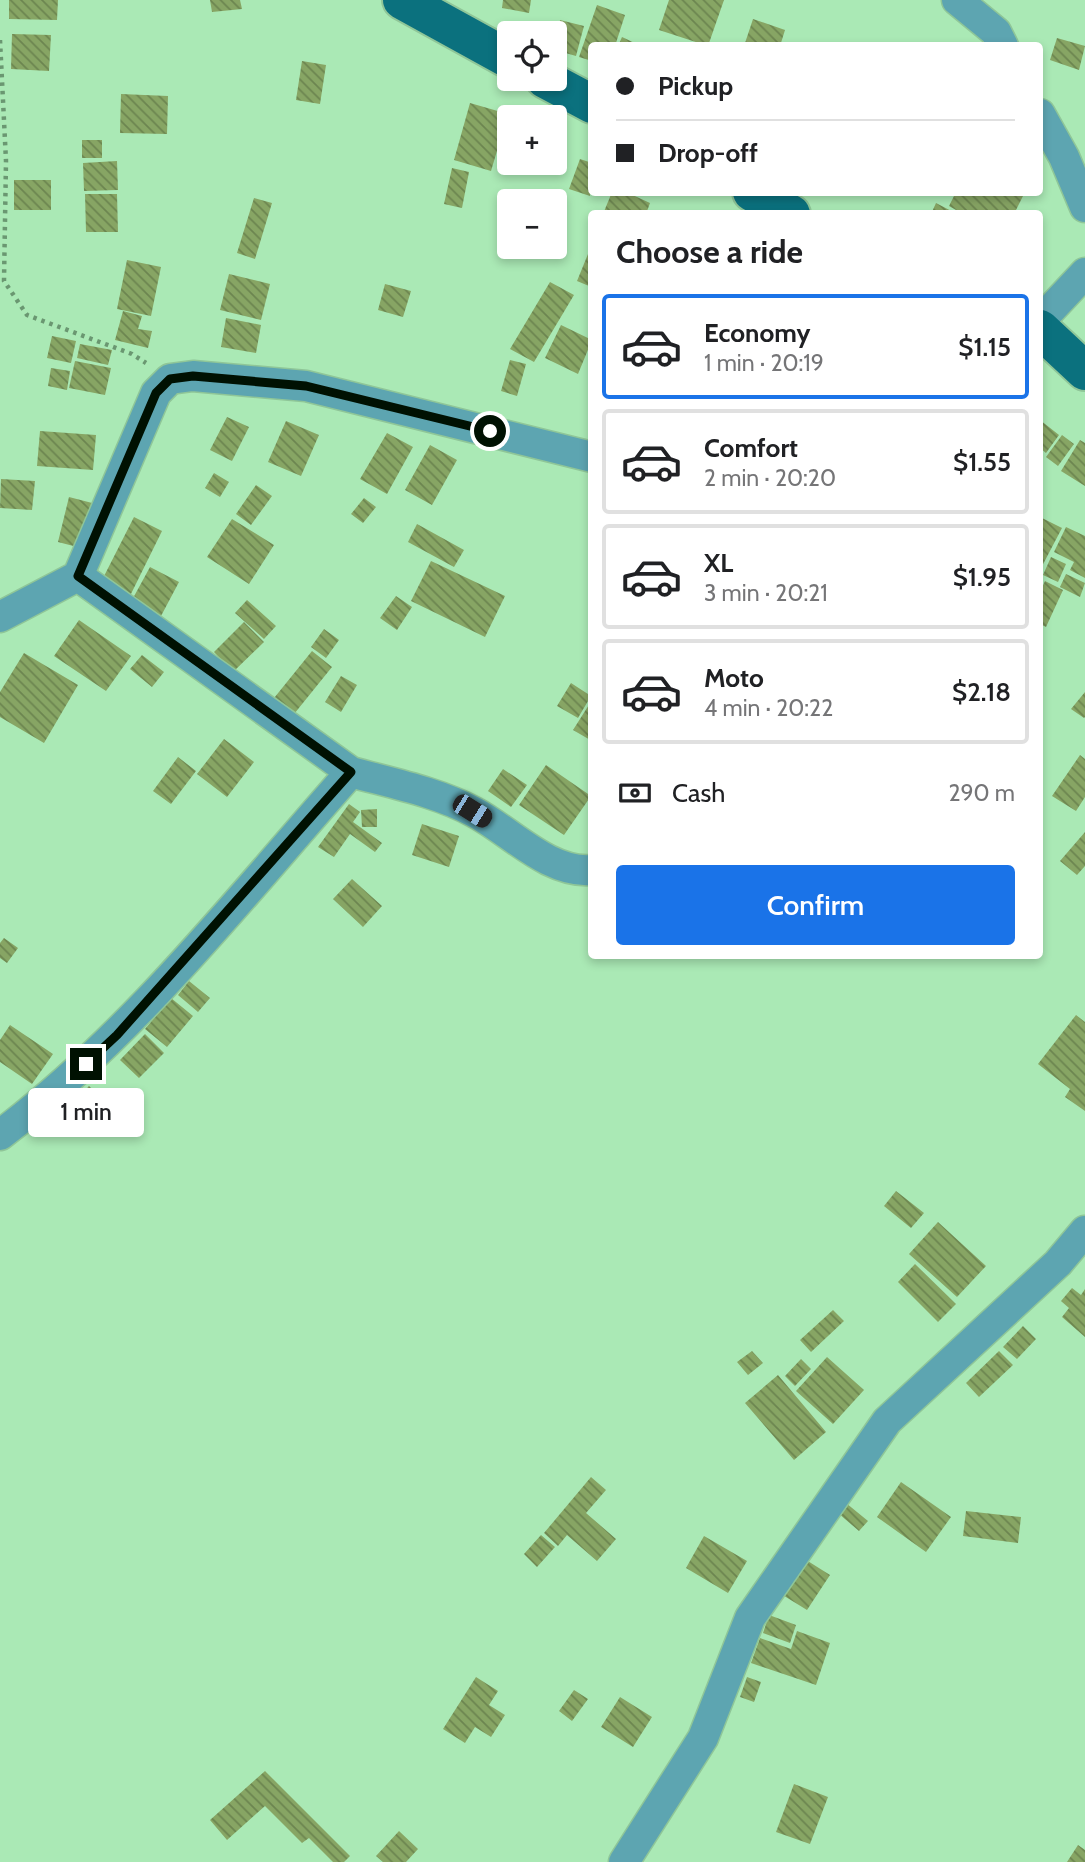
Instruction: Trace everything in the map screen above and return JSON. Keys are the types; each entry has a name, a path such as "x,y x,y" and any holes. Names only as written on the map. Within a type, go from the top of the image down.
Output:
{"main road":[{"path":"402,0 497,52"},
{"path":"567,91 588,102"},
{"path":"759,196 784,210"},
{"path":"1043,332 1085,371"}],"street":[{"path":"957,0 996,32 1001,42"},
{"path":"1043,119 1064,157 1085,207"},
{"path":"1043,318 1085,273"},
{"path":"0,617 78,576 156,393 170,379 193,376 306,386 588,456"},
{"path":"78,576 351,772 472,811 574,872 588,870"},
{"path":"0,1135 55,1093 117,1035 351,772"},
{"path":"624,1862 703,1738 750,1618 887,1421 1058,1263 1085,1231"}],"path":[{"path":"0,40 6,161 4,281 27,315 132,354 170,379"}],"building":[{"path":"9,0 58,0 57,20 9,19"},
{"path":"210,0 240,0 242,9 212,12"},
{"path":"503,0 531,0 529,13 502,8"},
{"path":"669,0 724,0 709,42 696,42 659,30"},
{"path":"597,5 625,15 616,42 588,42 588,60 579,57"},
{"path":"753,19 785,30 781,42 745,42"},
{"path":"567,22 584,26 576,56 567,53"},
{"path":"12,34 51,35 49,71 11,69"},
{"path":"622,37 633,42 620,42"},
{"path":"1057,38 1085,46 1079,70 1050,60"},
{"path":"302,61 326,65 320,104 296,100"},
{"path":"121,94 168,96 167,134 120,133"},
{"path":"470,103 497,111 497,151 491,171 454,160"},
{"path":"82,140 102,140 102,158 82,158"},
{"path":"580,159 588,162 588,195 569,189"},
{"path":"117,161 118,190 84,191 83,163"},
{"path":"452,168 469,172 462,208 444,204"},
{"path":"14,180 51,180 51,210 14,210"},
{"path":"85,194 117,194 118,232 86,232"},
{"path":"610,196 635,196 650,203 647,210 605,210"},
{"path":"954,196 1023,196 1016,210 956,210 949,206"},
{"path":"254,198 272,203 255,259 237,253"},
{"path":"936,203 949,210 933,210"},
{"path":"588,254 588,286 577,281"},
{"path":"127,260 161,267 151,316 117,309"},
{"path":"229,274 270,284 261,320 220,310"},
{"path":"550,282 574,295 534,362 510,349"},
{"path":"385,284 411,291 403,317 378,310"},
{"path":"123,311 142,316 138,329 152,331 148,348 115,340"},
{"path":"226,318 261,325 256,353 221,347"},
{"path":"561,325 588,338 588,350 578,374 545,358"},
{"path":"52,336 76,341 71,363 47,358"},
{"path":"80,344 112,350 108,365 77,358"},
{"path":"510,360 526,364 517,396 501,391"},
{"path":"75,361 111,368 105,395 69,388"},
{"path":"51,368 70,371 67,390 48,386"},
{"path":"227,417 249,427 232,461 210,450"},
{"path":"286,421 319,435 301,476 268,462"},
{"path":"1043,422 1059,435 1046,453 1043,450"},
{"path":"40,431 96,435 93,470 37,466"},
{"path":"387,433 413,447 387,494 360,479"},
{"path":"1062,435 1074,444 1058,466 1046,457"},
{"path":"1080,440 1085,443 1085,486 1061,471"},
{"path":"430,445 457,460 432,505 405,490"},
{"path":"214,473 229,482 220,497 205,488"},
{"path":"1,479 35,481 32,510 0,508"},
{"path":"256,485 272,496 251,525 236,514"},
{"path":"69,497 96,504 85,549 58,542"},
{"path":"364,498 376,507 363,523 351,514"},
{"path":"134,517 162,531 128,600 99,586"},
{"path":"1043,518 1062,528 1043,564"},
{"path":"232,519 274,545 249,584 207,557"},
{"path":"417,524 464,550 454,567 408,542"},
{"path":"1066,527 1085,536 1085,578 1070,570 1074,562 1054,552"},
{"path":"1051,557 1066,564 1058,582 1043,575"},
{"path":"431,561 505,596 485,637 411,601"},
{"path":"150,567 179,582 161,616 132,600"},
{"path":"1066,574 1085,583 1080,597 1060,587"},
{"path":"1045,581 1063,590 1046,627 1043,626"},
{"path":"396,596 412,607 397,630 380,618"},
{"path":"247,600 276,626 264,639 235,613"},
{"path":"79,620 131,656 106,691 54,656"},
{"path":"244,622 264,642 233,672 214,652"},
{"path":"324,629 339,640 326,658 311,647"},
{"path":"312,651 332,667 286,724 266,708"},
{"path":"24,653 78,685 44,743 0,717 0,692"},
{"path":"142,655 164,672 152,687 130,669"},
{"path":"341,676 357,685 341,712 325,702"},
{"path":"571,683 588,694 588,701 578,718 557,706"},
{"path":"1085,692 1085,717 1084,718 1071,709"},
{"path":"588,706 588,739 573,730"},
{"path":"224,739 254,762 227,797 197,774"},
{"path":"1080,755 1085,759 1085,797 1076,811 1052,796"},
{"path":"178,757 196,771 171,804 153,791"},
{"path":"546,765 588,794 588,800 564,835 519,805"},
{"path":"503,769 527,785 511,807 488,791"},
{"path":"349,804 360,812 353,822 382,843 375,852 350,834 334,857 318,847"},
{"path":"377,809 377,827 362,827 361,810"},
{"path":"422,824 459,836 449,867 412,855"},
{"path":"1085,832 1085,866 1077,875 1060,861"},
{"path":"352,879 382,906 363,927 333,899"},
{"path":"4,938 18,948 7,963 0,958 0,943"},
{"path":"189,981 210,998 198,1012 178,995"},
{"path":"171,998 193,1016 167,1047 145,1029"},
{"path":"1076,1015 1085,1022 1085,1111 1065,1097 1070,1089 1038,1064"},
{"path":"10,1025 53,1054 32,1084 0,1062 0,1040"},
{"path":"145,1034 164,1053 139,1078 120,1060"},
{"path":"89,1086 106,1103 86,1123 69,1107"},
{"path":"896,1191 924,1213 911,1228 884,1206"},
{"path":"938,1222 986,1266 957,1297 909,1254"},
{"path":"915,1264 956,1304 938,1322 898,1282"},
{"path":"1072,1288 1081,1295 1085,1289 1085,1337 1062,1317 1069,1308 1061,1301"},
{"path":"833,1310 844,1321 811,1352 800,1340"},
{"path":"1023,1326 1036,1339 1017,1359 1003,1347"},
{"path":"752,1351 763,1363 748,1375 737,1362"},
{"path":"999,1351 1013,1365 979,1397 966,1383"},
{"path":"827,1357 864,1390 833,1424 796,1391"},
{"path":"801,1359 811,1369 795,1386 785,1376"},
{"path":"778,1375 826,1432 794,1460 745,1403"},
{"path":"591,1477 606,1490 586,1513 616,1539 597,1561 567,1535 558,1546 544,1533"},
{"path":"901,1482 951,1517 926,1552 877,1517"},
{"path":"846,1503 868,1521 859,1531 838,1513"},
{"path":"966,1511 1021,1517 1018,1543 963,1536"},
{"path":"541,1535 555,1547 537,1567 524,1554"},
{"path":"704,1536 747,1561 728,1593 686,1568"},
{"path":"803,1558 830,1575 807,1610 781,1594"},
{"path":"769,1615 796,1625 790,1643 763,1633"},
{"path":"797,1631 830,1643 816,1685 751,1663 760,1638 791,1649"},
{"path":"476,1677 498,1691 489,1705 505,1715 491,1737 475,1727 465,1743 443,1729"},
{"path":"747,1677 761,1682 754,1702 740,1697"},
{"path":"574,1690 588,1699 572,1721 559,1711"},
{"path":"620,1697 652,1717 633,1747 601,1727"},
{"path":"265,1771 350,1856 344,1862 333,1862 309,1838 302,1843 265,1806 227,1840 210,1820"},
{"path":"794,1784 828,1797 810,1844 776,1832"},
{"path":"399,1831 418,1849 406,1862 383,1862 376,1856"},
{"path":"1078,1845 1085,1850 1085,1862 1067,1862"}],"route":[{"path":"86,1064 117,1035 351,772 78,576 156,393 170,379 193,376 306,386 490,431"}]}
